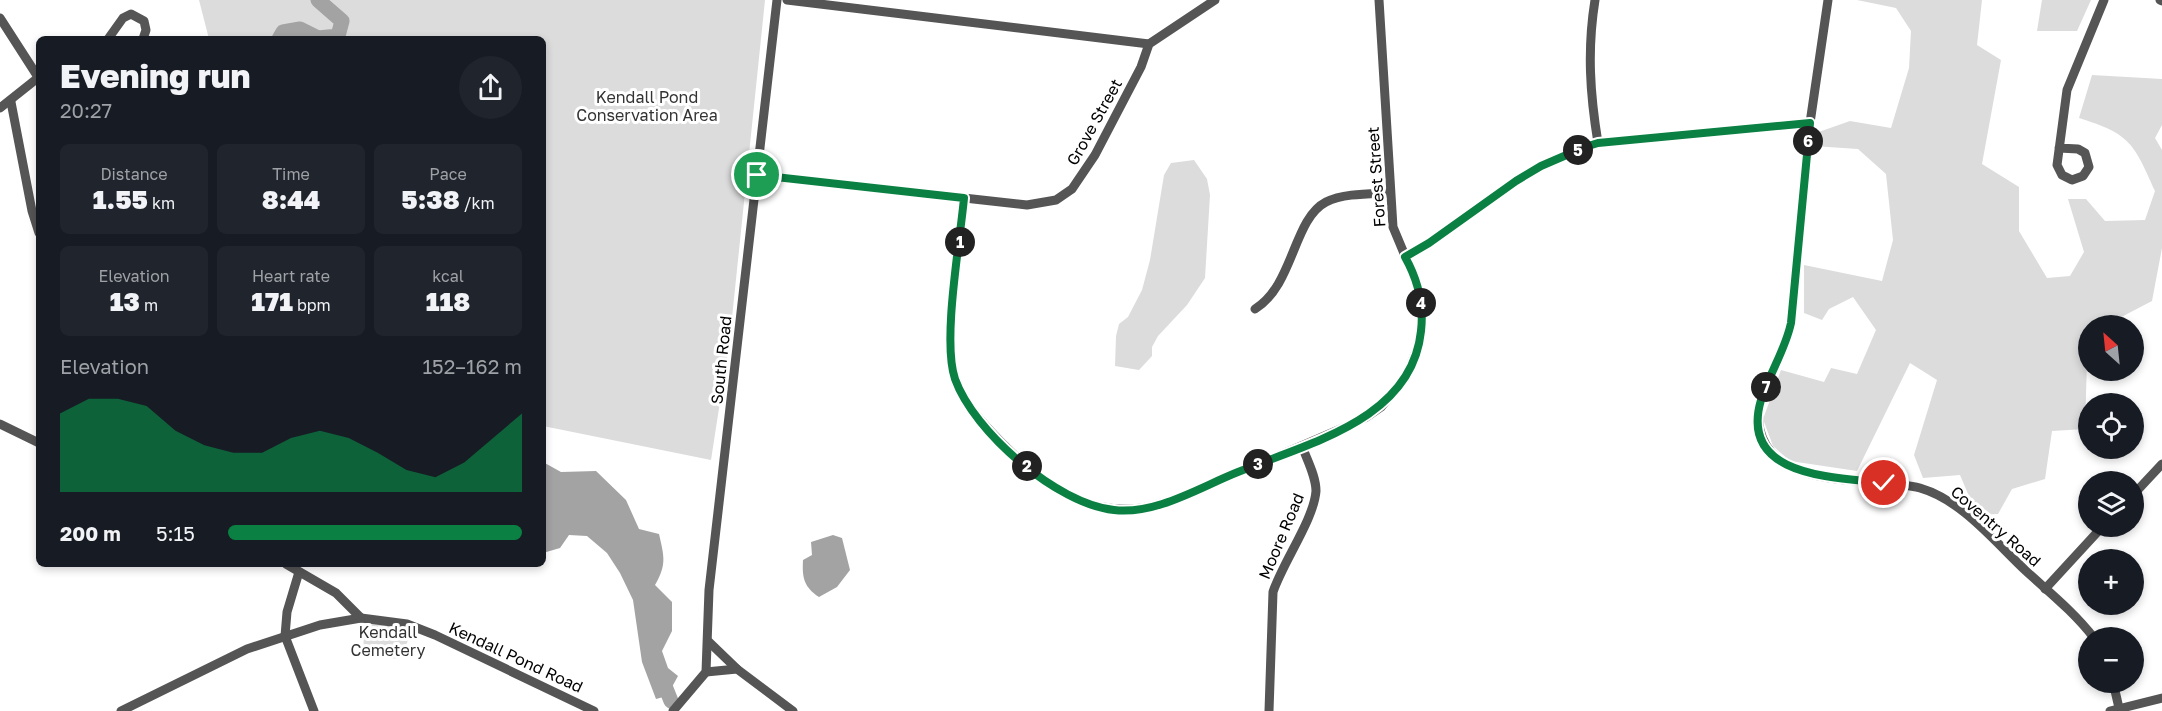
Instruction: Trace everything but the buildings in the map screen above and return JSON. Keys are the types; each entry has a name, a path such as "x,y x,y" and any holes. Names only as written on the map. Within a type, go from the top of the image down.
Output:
{"street":[{"name":"South Road","path":"706,672 710,642 711,570 777,0"},
{"path":"787,0 1149,44 1215,0"},
{"name":"Forest Street","path":"964,198 951,337 954,377 962,395 986,427 1044,481 1078,501 1097,507 1136,509 1174,499 1365,418 1388,400 1406,377 1420,341 1422,321 1416,282 1394,227 1379,0"},
{"path":"1594,0 1589,33 1588,75 1598,143"},
{"name":"Coventry Road","path":"1828,0 1810,123 1791,323 1785,346 1763,394 1758,411 1759,428 1765,445 1783,464 1798,471 1914,487 1939,496 1961,511 2083,627"},
{"path":"2060,148 2070,81 2104,0"},
{"path":"110,36 123,18 132,14 144,21 146,30 144,36"},
{"path":"0,18 36,72"},
{"name":"Grove Street","path":"757,175 1037,205 1056,200 1072,189 1095,155 1141,66 1149,44"},
{"path":"0,108 11,102 36,80"},
{"path":"11,102 36,224"},
{"path":"1405,257 1524,176 1558,158 1598,143 1810,123"},
{"path":"1256,309 1275,292 1314,211 1331,200 1390,193"},
{"path":"0,424 36,442"},
{"name":"Moore Road","path":"1269,711 1273,592 1279,573 1310,511 1316,491 1315,481 1302,446"},
{"path":"2144,483 2162,464"},
{"path":"2045,589 2093,537"},
{"path":"291,567 346,601 361,618"},
{"path":"299,572 287,612 285,636 314,711"},
{"name":"Kendall Pond Road","path":"121,711 228,657 327,623 361,618 407,624 435,635 594,711"},
{"path":"710,642 737,669 793,711"},
{"path":"673,711 706,672 737,669"},
{"path":"2113,693 2115,710 2162,698"}],"green space":[{"name":"Kendall Pond Conservation Area","path":"199,0 765,0 730,337 711,460 546,427 546,36 208,36"},
{"path":"1857,0 1982,0 1977,45 2001,60 1982,164 2019,187 2019,231 2047,278 2070,276 2084,252 2068,199 2086,199 2105,221 2145,220 2155,191 2142,162 2129,143 2110,130 2079,118 2092,75 2162,79 2162,125 2155,138 2162,150 2162,248 2152,301 2125,315 2078,315 2078,381 2086,381 2086,393 2078,393 2078,429 2052,431 2045,479 2012,489 1998,514 1977,515 1960,475 1923,478 1914,455 1937,380 1910,363 1857,471 1790,461 1773,446 1763,419 1781,370 1824,382 1831,368 1857,374 1876,330 1853,297 1829,309 1822,320 1804,313 1804,265 1882,281 1893,240 1886,174 1858,149 1813,146 1813,134 1850,121 1891,128 1909,68 1911,31 1896,8"},
{"path":"2042,0 2091,0 2077,31 2037,31"},
{"path":"1194,160 1207,179 1210,195 1205,278 1187,305 1158,336 1152,347 1152,356 1139,370 1115,366 1116,336 1119,324 1128,317 1142,290 1150,260 1164,175 1171,163"},
{"name":"Kendall Cemetery","path":"379,623 412,631 400,659 364,655 363,625"}],"shaded area":[{"path":"546,464 561,472 596,471 626,500 639,529 659,534 663,560 655,585 672,602 672,631 662,651 668,668 678,676 667,696 656,699 642,662 633,600 607,553 587,536 569,535 560,548 546,552"},
{"path":"833,535 842,538 850,570 837,587 819,597 810,590 805,582 803,560 812,555 811,542"}],"waterway":[{"path":"318,0 342,21 338,36"},
{"path":"281,36 283,32 300,29 314,36"},
{"path":"661,676 671,701"}],"route":[{"path":"757,175 964,198 951,337 954,377 962,395 986,427 1044,481 1078,501 1116,510 1136,509 1174,499 1302,446 1365,418 1381,407 1406,377 1415,360 1420,341 1421,301 1405,257 1541,166 1598,143 1810,123 1791,323 1785,346 1760,403 1759,428 1770,452 1790,468 1806,473 1884,483"}]}
